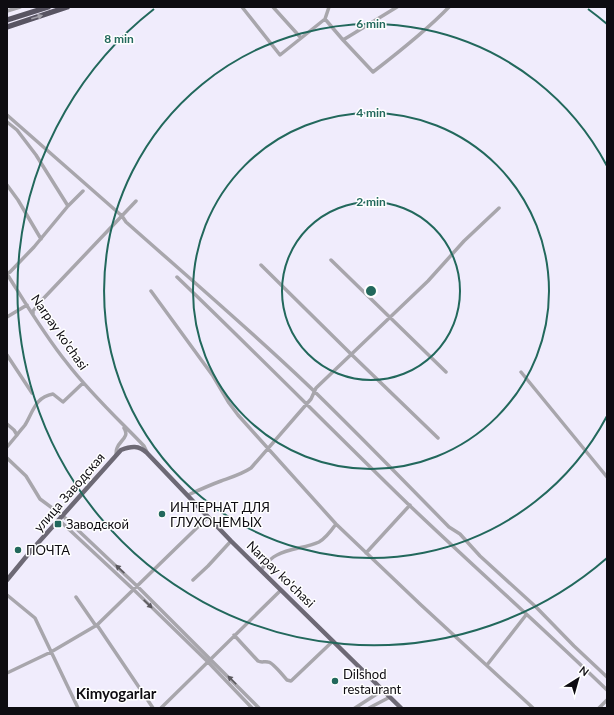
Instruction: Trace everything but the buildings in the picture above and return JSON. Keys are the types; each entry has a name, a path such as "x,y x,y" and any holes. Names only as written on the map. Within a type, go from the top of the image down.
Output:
{"highway":[{"path":"7,20 48,7"},
{"path":"7,27 67,7"}],"main road":[{"name":"Narpay ko'chasi","path":"132,447 143,449 231,541 401,708"},
{"name":"улица Заводская","path":"7,580 116,455 121,450 132,447"}],"street":[{"path":"7,11 20,7"},
{"path":"242,7 280,55 325,18 329,7"},
{"path":"273,7 300,38"},
{"path":"343,40 397,7"},
{"path":"325,18 373,72 405,48 438,19 449,7"},
{"path":"7,115 122,216 126,222 226,310 315,392 450,527 460,534 480,556 536,607 607,677"},
{"path":"7,122 17,130 36,155 68,206"},
{"path":"7,185 18,200 41,239"},
{"path":"7,274 34,248 68,206 83,191"},
{"path":"33,315 33,311 42,300 116,220 122,216 136,201"},
{"path":"188,495 244,472 255,464 311,399 316,388 428,281 464,241 499,208"},
{"path":"331,260 446,372"},
{"path":"261,265 438,438"},
{"name":"Narpay ko'chasi","path":"7,274 58,352 83,383 144,446 147,453"},
{"path":"177,277 410,505 607,690"},
{"path":"151,291 213,376 238,415 336,524 533,708"},
{"path":"7,318 27,305"},
{"path":"7,355 32,393"},
{"path":"521,372 607,477"},
{"path":"7,447 24,427 40,399 53,394 63,402 83,383"},
{"name":"улица Заводская","path":"116,455 116,449 126,434 122,423"},
{"path":"7,424 14,430 16,435"},
{"path":"7,458 26,476 40,499 63,516 137,586 259,708"},
{"path":"366,553 410,505"},
{"path":"7,673 51,652 96,626 208,517"},
{"path":"59,520 208,662 252,708"},
{"path":"261,570 276,555 320,541 331,532 336,524"},
{"path":"193,580 231,541"},
{"path":"161,708 208,662 210,658 281,590"},
{"path":"7,595 34,618 78,708"},
{"path":"76,596 153,708"},
{"path":"487,665 526,615"},
{"path":"234,635 258,661 261,663 267,661 271,663 287,680 290,681 333,640"},
{"path":"355,708 383,690"},
{"path":"369,708 390,697"},
{"path":"599,708 607,700"}],"place":[{"name":"ИНТЕРНАТ ДЛЯ ГЛУХОНЕМЫХ","path":"162,514"},
{"name":"Заводской","path":"58,524"},
{"name":"ПОЧТА","path":"18,550"},
{"name":"Dilshod restaurant","path":"335,681"}],"district":[{"name":"Kimyogarlar","path":"116,694"}]}
